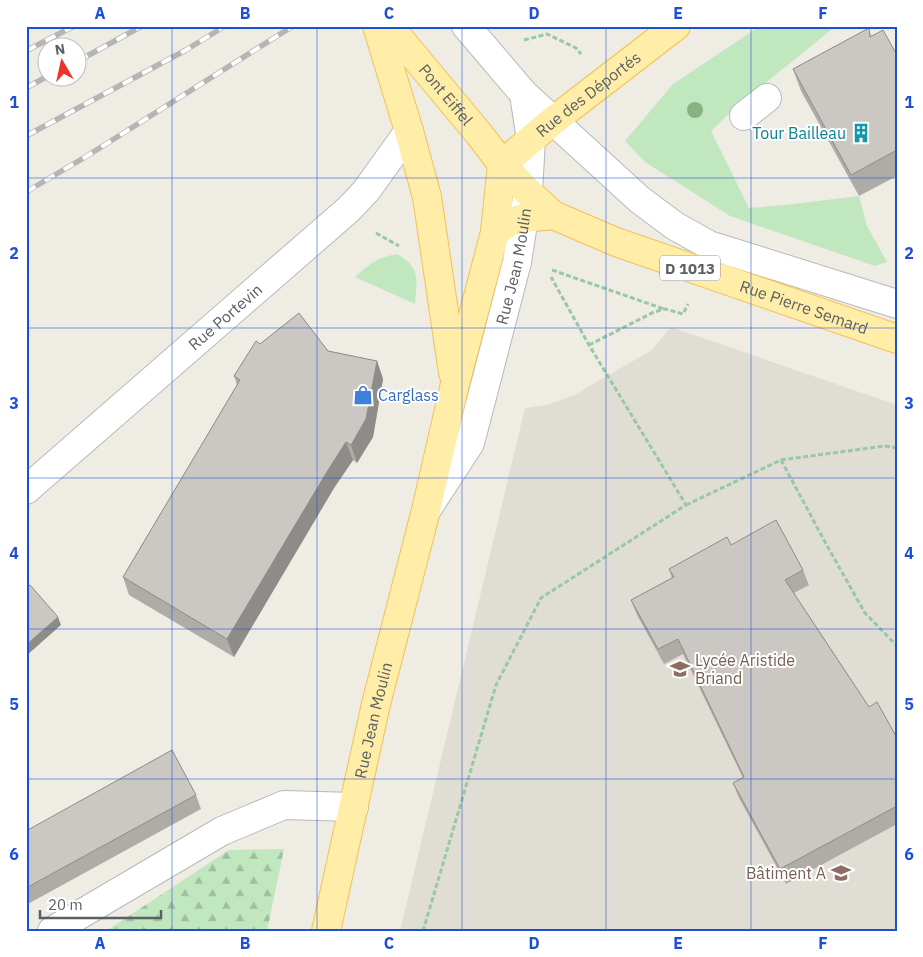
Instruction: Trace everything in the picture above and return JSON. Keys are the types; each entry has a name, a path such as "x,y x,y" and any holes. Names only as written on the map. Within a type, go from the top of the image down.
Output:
{"main road":[{"name":"Pont Eiffel","path":"377,26 410,131"},
{"name":"Pont Eiffel","path":"388,26 502,164"},
{"name":"Rue des Déportés","path":"502,164 554,120 676,26"},
{"name":"Rue Jean Moulin","path":"410,131 427,197 455,384"},
{"name":"Rue Jean Moulin","path":"326,931 376,704 426,510 455,384 496,232 502,164"},
{"name":"Rue Pierre Semard","path":"502,164 526,205 553,214 616,242 897,339"},
{"path":"496,232 526,205"}],"street":[{"path":"466,26 524,94 640,200 675,226 709,245 897,304"},
{"name":"Rue Jean Moulin","path":"426,510 470,444 517,262 526,205 531,140 524,94"},
{"path":"744,116 767,98"},
{"name":"Rue Portevin","path":"26,490 349,209 366,191 410,131"},
{"path":"52,931 222,831 284,805 354,807"}],"path":[{"path":"497,62 518,42 546,34 576,48 606,81"},
{"path":"686,505 546,268 683,314 689,300"},
{"path":"590,345 654,312 665,309"},
{"path":"423,931 496,685 541,598 686,505 781,460 885,446 897,448"},
{"path":"781,460 824,542 865,613 897,646"}],"shaded area":[{"name":"Lycée Aristide Briand","path":"671,327 897,405 897,931 400,931 525,408 547,405 574,395 652,350"}],"green space":[{"path":"760,26 836,26 738,105 711,131 749,208 859,196 867,226 887,262 875,266 730,216 645,162 625,141 673,84"},
{"path":"397,254 405,259 414,269 417,281 415,304 355,277 374,262"},
{"path":"284,849 267,931 106,931 229,850"}],"building":[{"name":"Tour Bailleau","path":"869,28 870,37 883,30 897,55 897,150 851,175 793,69"},
{"path":"299,313 328,351 377,361 366,419 351,445 346,442 328,470 227,639 123,577 240,380 234,376 256,341 260,344"},
{"path":"776,520 803,570 785,580 869,707 877,702 897,738 897,806 780,869 733,783 744,777 678,639 658,649 631,600 674,577 669,569 727,537 731,545"},
{"path":"30,585 58,617 26,645 26,589"},
{"path":"172,750 196,795 26,888 26,831"}],"railway":[{"path":"26,51 74,26"},
{"path":"88,56 142,26"},
{"path":"26,136 186,50 225,26"},
{"path":"26,192 87,156 293,26"},
{"path":"26,88 38,81"}],"place":[{"name":"Tour Bailleau","path":"861,133"},
{"name":"Carglass","path":"363,395"},
{"name":"Lycée Aristide Briand","path":"680,669"},
{"name":"Bâtiment A","path":"841,873"}]}
